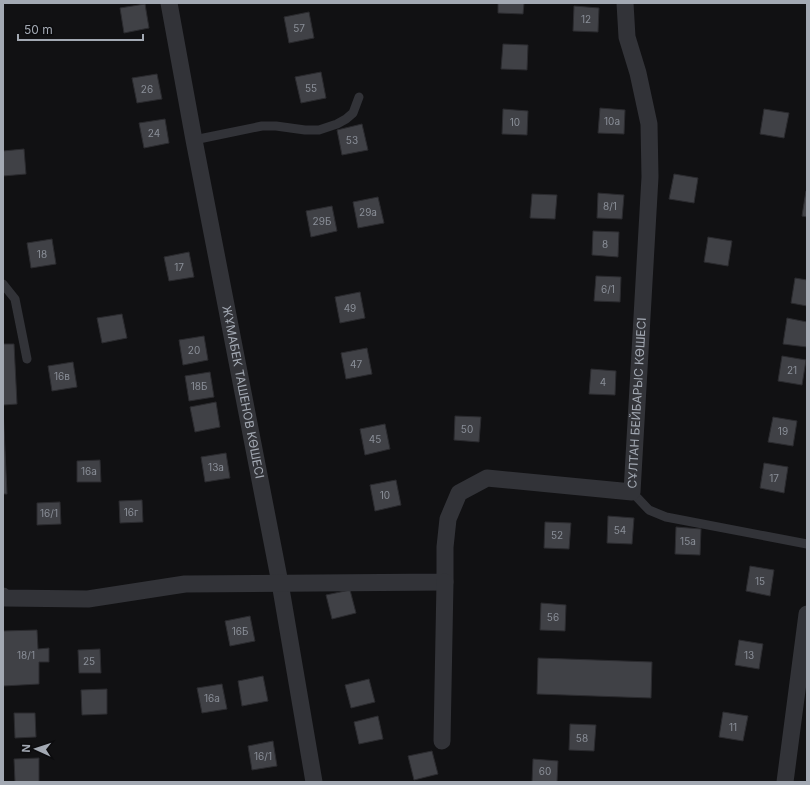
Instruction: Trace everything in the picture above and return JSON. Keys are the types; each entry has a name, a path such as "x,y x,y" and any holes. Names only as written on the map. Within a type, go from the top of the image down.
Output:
{"street":[{"name":"ЖҰМАБЕК ТАШЕНОВ КӨШЕСІ","path":"169,3 280,583 314,782"},
{"name":"СҰЛТАН БЕЙБАРЫС КӨШЕСІ","path":"442,741 446,540 448,519 459,493 487,478 632,492 650,177 649,124 638,73 627,37 625,3"},
{"path":"3,596 5,598 88,599 185,584 445,582"},
{"path":"785,782 807,614"}],"lane":[{"path":"194,140 262,126 319,130 337,124 346,119 352,113 360,98"},
{"path":"3,284 15,299 27,359"},
{"path":"632,492 649,510 666,518 807,544"}],"building":[{"path":"498,3 524,3 523,14 498,13"},
{"path":"145,4 149,28 124,33 120,8"},
{"path":"574,6 599,8 598,32 573,31"},
{"path":"309,12 314,38 289,43 284,17"},
{"path":"503,44 528,45 527,70 501,69"},
{"path":"321,72 326,98 301,103 295,77"},
{"path":"157,74 162,99 137,103 132,78"},
{"path":"600,108 625,110 624,134 598,133"},
{"path":"503,109 528,111 527,135 502,134"},
{"path":"764,109 789,113 784,138 760,134"},
{"path":"165,119 169,143 144,148 139,123"},
{"path":"362,124 368,150 342,155 337,130"},
{"path":"24,149 26,174 3,176 3,151"},
{"path":"674,174 698,178 694,203 669,199"},
{"path":"807,191 807,217 802,216"},
{"path":"598,193 624,195 622,219 597,218"},
{"path":"532,194 557,195 555,219 530,218"},
{"path":"378,197 384,223 358,228 353,202"},
{"path":"332,206 337,231 311,237 306,211"},
{"path":"593,231 619,232 618,257 592,255"},
{"path":"708,237 732,241 728,266 704,262"},
{"path":"52,239 56,264 31,268 27,243"},
{"path":"189,252 194,277 169,281 164,257"},
{"path":"596,276 621,277 620,302 594,301"},
{"path":"795,278 807,280 807,306 791,303"},
{"path":"360,292 365,318 340,323 335,297"},
{"path":"122,314 127,338 102,343 97,318"},
{"path":"787,318 807,322 807,347 783,344"},
{"path":"204,336 208,360 183,365 179,340"},
{"path":"3,344 14,344 17,404 3,405"},
{"path":"367,348 372,374 346,379 341,353"},
{"path":"782,356 806,360 802,385 778,381"},
{"path":"73,362 77,387 52,391 48,366"},
{"path":"591,369 616,371 615,395 589,394"},
{"path":"210,372 214,397 189,401 185,376"},
{"path":"216,402 220,427 195,432 190,407"},
{"path":"3,407 7,494 3,494"},
{"path":"455,416 481,417 479,442 454,440"},
{"path":"773,417 797,421 793,446 768,442"},
{"path":"385,424 390,449 365,455 360,429"},
{"path":"226,453 230,478 205,482 201,457"},
{"path":"100,460 101,482 77,482 77,461"},
{"path":"764,463 788,467 784,493 760,488"},
{"path":"396,480 401,505 375,511 370,485"},
{"path":"142,500 143,522 120,523 119,501"},
{"path":"60,502 61,524 37,525 37,503"},
{"path":"608,516 634,518 632,544 607,543"},
{"path":"545,522 571,523 569,549 544,548"},
{"path":"676,527 701,529 700,555 675,554"},
{"path":"750,566 774,570 770,596 746,591"},
{"path":"350,590 356,613 332,619 326,595"},
{"path":"541,603 566,605 565,631 540,630"},
{"path":"250,616 255,641 230,646 225,621"},
{"path":"37,630 38,649 49,648 49,662 39,662 39,684 3,686 3,631"},
{"path":"739,640 763,644 759,669 735,665"},
{"path":"100,649 101,673 79,673 78,650"},
{"path":"538,658 652,662 651,698 537,694"},
{"path":"263,676 268,701 242,706 238,681"},
{"path":"369,679 375,702 351,708 345,685"},
{"path":"222,684 227,709 202,713 197,688"},
{"path":"107,689 107,714 82,715 81,690"},
{"path":"723,712 748,716 743,741 719,737"},
{"path":"14,713 35,713 36,737 15,738"},
{"path":"378,716 383,739 359,744 354,722"},
{"path":"570,724 596,725 594,751 569,750"},
{"path":"273,741 277,766 252,770 248,746"},
{"path":"432,751 438,774 414,780 408,756"},
{"path":"39,758 39,782 15,782 14,759"},
{"path":"533,759 558,761 557,782 532,782"}]}
